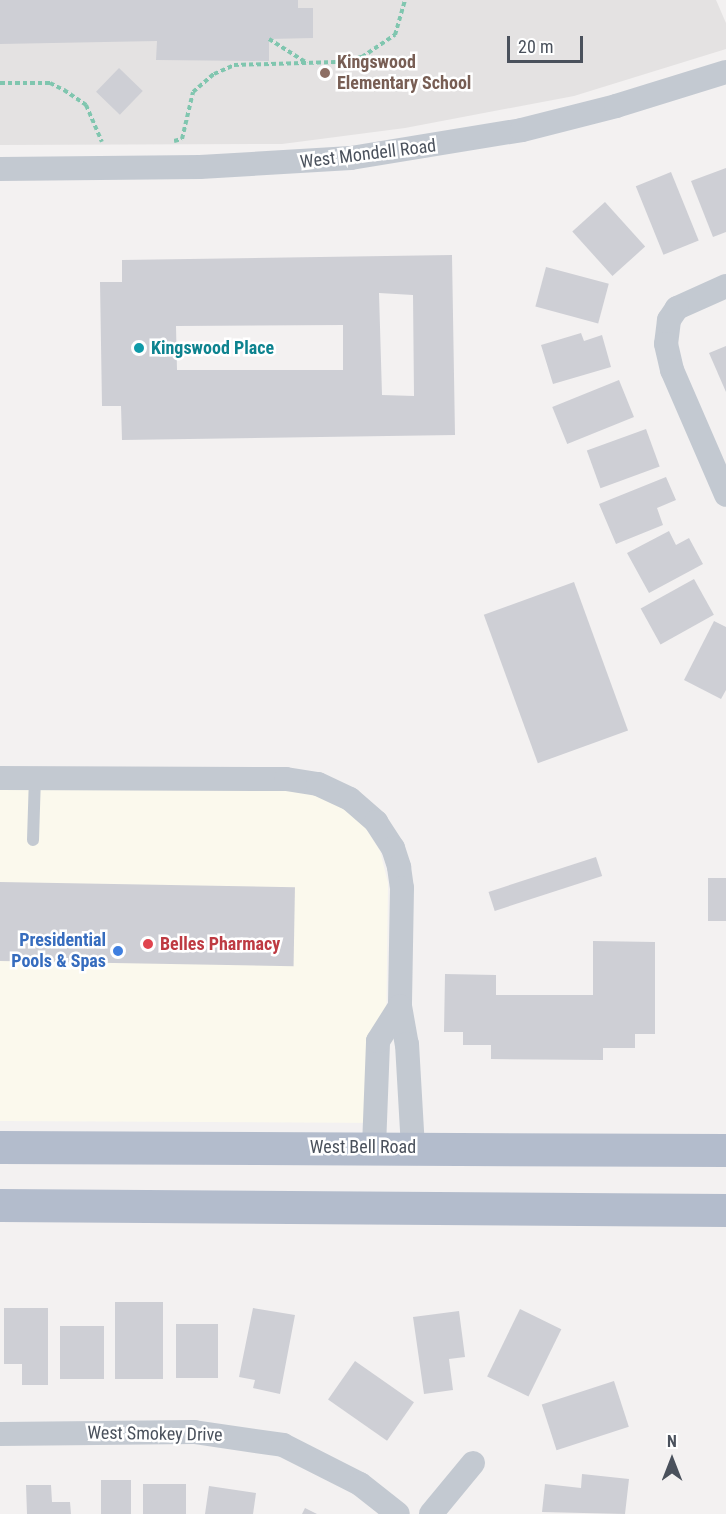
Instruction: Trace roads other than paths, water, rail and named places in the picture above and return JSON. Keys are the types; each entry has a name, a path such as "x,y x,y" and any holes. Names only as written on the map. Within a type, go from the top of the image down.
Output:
{"main road":[{"name":"West Bell Road","path":"0,1147 726,1150"},
{"path":"0,1205 726,1210"}],"street":[{"name":"West Mondell Road","path":"0,169 200,167 351,158 522,130 616,106 726,72"},
{"path":"726,286 677,308 666,332 672,370 726,495"},
{"path":"0,778 286,779 318,784 350,799 376,822 393,848 399,867 400,1006 407,1044 413,1147"},
{"path":"375,1147 378,1041 400,1006"},
{"name":"West Smokey Drive","path":"0,1434 195,1432 284,1445 360,1484 398,1514"},
{"path":"431,1514 473,1463"}],"lane":[{"path":"33,840 35,778"}],"place":[{"name":"Kingswood Elementary School","path":"325,73"},
{"name":"Kingswood Place","path":"139,348"},
{"name":"Belles Pharmacy","path":"148,944"},
{"name":"Presidential Pools & Spas","path":"118,951"}]}
